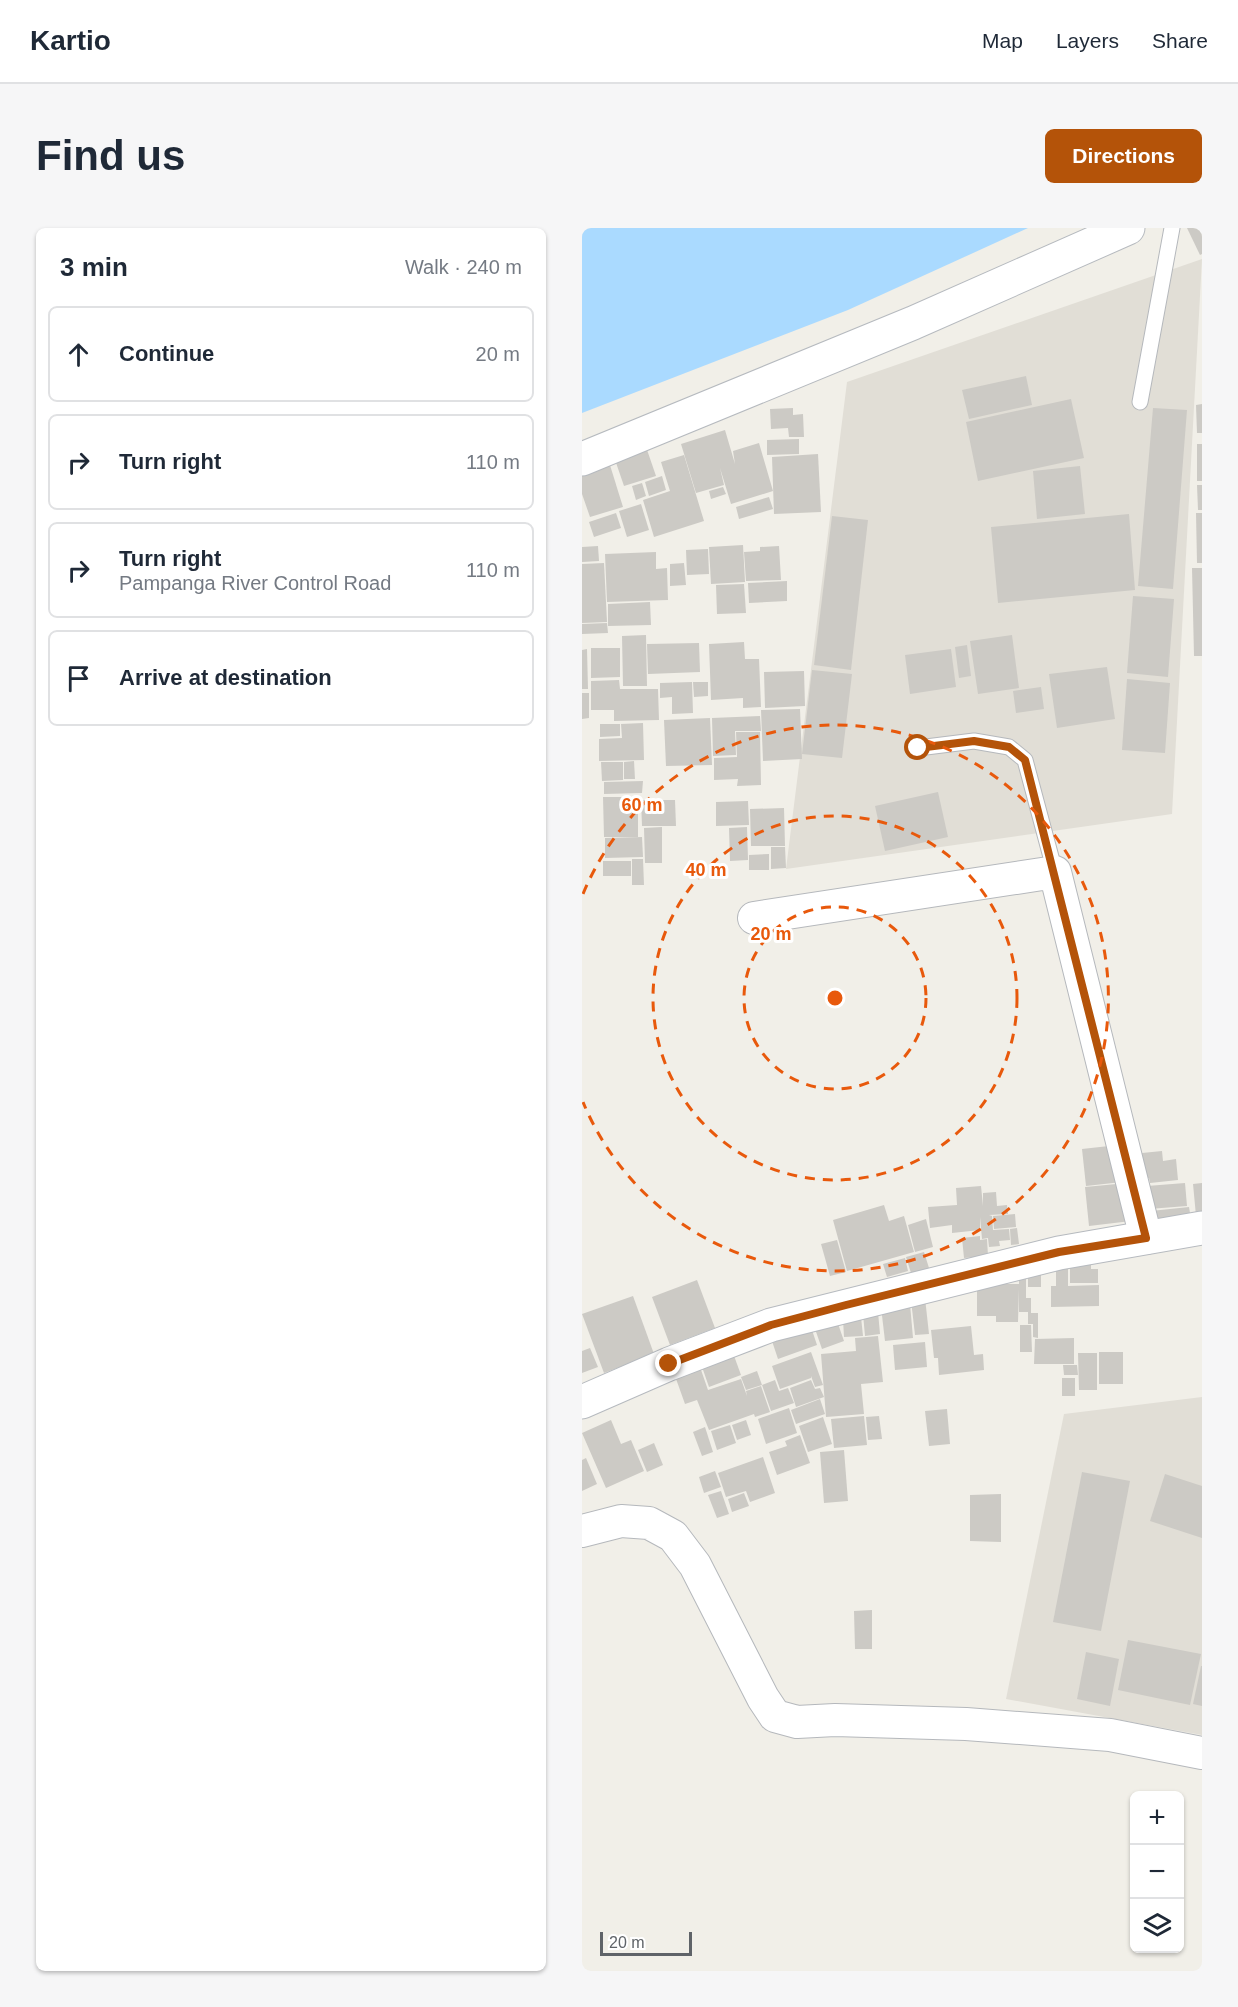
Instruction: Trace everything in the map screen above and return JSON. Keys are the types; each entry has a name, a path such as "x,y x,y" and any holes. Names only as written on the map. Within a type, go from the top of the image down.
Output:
{"street":[{"path":"582,459 913,323 1128,228"},
{"path":"754,918 1055,873 1146,1238"},
{"path":"582,1402 669,1364 771,1325 1059,1252 1202,1228"},
{"path":"582,1532 621,1521 649,1523 673,1536 695,1565 763,1698 775,1716 797,1722 835,1720 966,1724 1110,1735 1202,1753"}],"lane":[{"path":"1140,402 1172,228"},
{"path":"918,748 974,741 1009,747 1025,760 1055,873"}],"shaded area":[{"path":"1202,259 1172,814 786,869 847,382"},
{"path":"1202,1397 1202,1735 1006,1699 1064,1414"}],"water":[{"path":"582,228 1028,228 848,310 582,413"}],"building":[{"path":"1187,228 1202,228 1202,254 1200,255"},
{"path":"1026,376 1032,405 969,419 962,390"},
{"path":"1071,399 1084,458 978,481 966,422"},
{"path":"1202,404 1202,433 1197,433 1196,405"},
{"path":"793,408 793,415 803,414 804,437 789,437 788,428 771,429 770,409"},
{"path":"1153,408 1187,410 1173,589 1138,586"},
{"path":"725,430 735,464 733,451 759,443 773,491 731,504 720,468 724,485 696,493 681,444"},
{"path":"799,439 799,454 767,455 767,440"},
{"path":"645,444 656,476 624,486 613,454"},
{"path":"1197,444 1202,444 1202,481 1197,481"},
{"path":"818,454 821,512 774,514 772,457"},
{"path":"684,455 704,521 654,537 643,500 670,491 661,462"},
{"path":"609,462 623,507 590,517 582,494 582,471"},
{"path":"1080,466 1085,514 1037,519 1033,471"},
{"path":"662,476 666,490 649,496 645,482"},
{"path":"642,483 646,496 636,500 632,486"},
{"path":"1197,485 1202,485 1202,510 1198,510"},
{"path":"723,487 726,494 711,499 709,491"},
{"path":"769,497 773,509 739,519 736,507"},
{"path":"641,504 649,530 627,537 619,511"},
{"path":"616,513 621,528 594,537 589,522"},
{"path":"1196,513 1202,513 1202,563 1197,563"},
{"path":"1129,514 1135,590 998,603 991,527"},
{"path":"832,516 868,520 851,670 814,665"},
{"path":"743,545 745,582 711,584 709,547"},
{"path":"598,546 599,561 582,562 582,547"},
{"path":"779,546 781,580 746,581 744,552 760,551 760,547"},
{"path":"708,549 709,574 687,575 686,550"},
{"path":"656,552 656,569 667,568 668,600 607,602 605,554"},
{"path":"604,563 607,622 582,623 582,564"},
{"path":"684,563 686,585 670,586 670,564"},
{"path":"1192,568 1202,568 1202,656 1194,656"},
{"path":"787,581 787,601 749,603 748,583"},
{"path":"744,584 746,613 717,614 716,585"},
{"path":"1133,596 1174,599 1168,677 1127,673"},
{"path":"650,602 651,625 608,626 608,604"},
{"path":"607,623 608,633 582,634 582,624"},
{"path":"646,635 647,686 623,686 622,636"},
{"path":"1012,635 1019,688 978,694 970,641"},
{"path":"744,642 745,659 759,659 761,707 743,708 743,698 711,700 709,644"},
{"path":"699,643 700,672 648,674 647,644"},
{"path":"967,645 971,676 959,678 955,647"},
{"path":"591,648 620,648 620,677 591,678"},
{"path":"587,649 588,689 582,689 582,650"},
{"path":"951,649 956,687 910,694 905,655"},
{"path":"1107,667 1115,719 1057,728 1049,674"},
{"path":"812,670 852,674 842,758 802,754"},
{"path":"804,671 805,706 765,708 764,672"},
{"path":"1127,679 1170,683 1165,753 1122,750"},
{"path":"619,680 620,689 658,689 659,720 614,721 614,710 591,710 591,681"},
{"path":"692,682 693,713 672,714 672,697 660,698 660,683"},
{"path":"693,682 708,682 708,696 694,697"},
{"path":"1041,687 1044,709 1016,713 1013,691"},
{"path":"582,693 589,693 589,718 582,719"},
{"path":"800,709 802,759 763,761 761,710"},
{"path":"760,716 761,731 735,731 736,755 713,756 712,718"},
{"path":"710,718 712,765 666,766 664,720"},
{"path":"643,723 644,760 599,761 599,739 622,738 621,724"},
{"path":"600,724 620,724 620,736 600,737"},
{"path":"736,732 760,732 761,785 737,786 738,779 714,780 714,758 737,757"},
{"path":"634,761 635,779 624,779 624,762"},
{"path":"601,762 623,762 623,780 602,781"},
{"path":"643,781 642,793 604,794 604,782"},
{"path":"938,792 948,837 885,851 875,806"},
{"path":"603,797 638,797 638,837 604,837"},
{"path":"641,800 675,800 676,826 642,826"},
{"path":"748,801 749,825 716,826 716,802"},
{"path":"784,808 785,846 751,846 750,809"},
{"path":"662,827 662,863 645,863 644,828"},
{"path":"747,827 748,860 730,861 729,828"},
{"path":"642,837 643,857 605,858 605,838"},
{"path":"771,847 785,847 786,868 771,869"},
{"path":"769,854 769,870 749,870 749,855"},
{"path":"632,859 643,859 644,885 632,885"},
{"path":"603,861 631,861 631,876 603,876"},
{"path":"1118,1145 1122,1182 1086,1186 1082,1149"},
{"path":"1162,1151 1163,1161 1176,1159 1178,1180 1150,1183 1149,1178 1145,1179 1142,1153"},
{"path":"1127,1183 1131,1221 1089,1226 1085,1187"},
{"path":"1185,1183 1187,1206 1149,1209 1147,1186"},
{"path":"1202,1183 1202,1215 1196,1216 1193,1184"},
{"path":"981,1186 983,1206 983,1193 996,1192 997,1206 1007,1205 1008,1214 989,1215 992,1216 993,1230 1009,1229 1010,1240 999,1241 1000,1246 989,1247 988,1238 982,1239 980,1217 980,1230 952,1233 952,1225 930,1228 928,1207 957,1205 956,1188"},
{"path":"884,1205 889,1221 904,1216 914,1252 847,1271 833,1220"},
{"path":"1189,1207 1191,1219 1153,1222 1151,1211"},
{"path":"1015,1214 1016,1227 994,1229 993,1216"},
{"path":"926,1219 933,1247 915,1252 908,1225"},
{"path":"1017,1228 1019,1244 1011,1245 1010,1229"},
{"path":"980,1236 980,1240 987,1239 988,1256 964,1258 962,1238"},
{"path":"837,1240 846,1272 830,1276 821,1244"},
{"path":"924,1252 929,1268 911,1273 906,1257"},
{"path":"1091,1255 1091,1269 1098,1269 1098,1283 1070,1283 1070,1256"},
{"path":"905,1258 908,1271 887,1277 883,1264"},
{"path":"1056,1263 1068,1264 1068,1286 1099,1285 1099,1306 1051,1307 1051,1286 1056,1286"},
{"path":"1028,1270 1041,1270 1041,1287 1028,1287"},
{"path":"1019,1274 1026,1274 1026,1298 1031,1298 1031,1313 1038,1313 1038,1338 1033,1337 1033,1324 1028,1324 1028,1312 1019,1312 1019,1289 1018,1322 996,1322 996,1316 977,1316 977,1284 1019,1284"},
{"path":"697,1280 715,1328 670,1345 652,1297"},
{"path":"633,1296 654,1354 604,1373 582,1314"},
{"path":"925,1298 929,1334 915,1335 911,1300"},
{"path":"910,1304 913,1338 885,1341 881,1307"},
{"path":"878,1312 880,1334 865,1336 863,1314"},
{"path":"861,1317 863,1336 844,1337 843,1319"},
{"path":"836,1318 844,1341 822,1349 814,1326"},
{"path":"1020,1325 1031,1325 1032,1352 1020,1352"},
{"path":"971,1326 974,1355 983,1354 984,1370 939,1375 938,1358 934,1358 931,1330"},
{"path":"811,1327 817,1345 778,1359 772,1341"},
{"path":"878,1336 883,1382 861,1384 864,1414 826,1417 821,1354 856,1351 855,1338"},
{"path":"1074,1338 1074,1364 1034,1364 1035,1339"},
{"path":"925,1342 927,1367 895,1370 893,1345"},
{"path":"590,1348 598,1367 582,1373 582,1351"},
{"path":"811,1352 823,1385 815,1387 811,1376 811,1378 780,1389 772,1366"},
{"path":"1099,1352 1123,1352 1123,1384 1099,1384"},
{"path":"733,1353 741,1375 709,1387 701,1364"},
{"path":"1078,1353 1097,1353 1097,1390 1079,1390"},
{"path":"1063,1365 1077,1365 1078,1375 1064,1375"},
{"path":"700,1367 708,1390 741,1379 747,1396 746,1391 761,1386 770,1412 755,1417 754,1414 709,1430 697,1400 685,1404 675,1376"},
{"path":"757,1371 762,1385 746,1390 741,1377"},
{"path":"1062,1378 1075,1378 1075,1396 1062,1396"},
{"path":"775,1380 779,1391 788,1388 794,1403 771,1411 762,1385"},
{"path":"811,1380 815,1389 820,1388 824,1397 796,1407 790,1388"},
{"path":"820,1399 825,1414 796,1424 791,1410"},
{"path":"789,1408 797,1433 766,1444 758,1419"},
{"path":"947,1409 950,1444 929,1446 925,1411"},
{"path":"864,1416 867,1445 834,1448 831,1419"},
{"path":"879,1416 882,1439 868,1440 866,1417"},
{"path":"823,1417 832,1444 808,1452 799,1426"},
{"path":"611,1420 621,1444 631,1440 644,1471 606,1488 582,1433"},
{"path":"746,1420 751,1435 737,1440 732,1425"},
{"path":"730,1425 736,1443 717,1450 711,1431"},
{"path":"705,1427 713,1452 702,1456 693,1432"},
{"path":"800,1435 810,1463 777,1475 769,1452 787,1446 785,1441"},
{"path":"654,1443 663,1465 647,1472 638,1450"},
{"path":"844,1450 848,1501 824,1503 820,1452"},
{"path":"763,1457 775,1493 750,1502 746,1491 726,1497 718,1473"},
{"path":"586,1458 597,1484 582,1491 582,1460"},
{"path":"715,1471 721,1487 704,1493 699,1477"},
{"path":"1082,1472 1130,1481 1101,1631 1053,1622"},
{"path":"1165,1474 1202,1486 1202,1538 1150,1521"},
{"path":"721,1491 729,1514 717,1518 708,1495"},
{"path":"744,1493 749,1506 732,1512 728,1499"},
{"path":"1001,1494 1001,1542 970,1541 970,1495"},
{"path":"872,1610 872,1649 855,1649 854,1611"},
{"path":"1128,1640 1201,1654 1190,1705 1118,1690"},
{"path":"1086,1652 1119,1659 1110,1706 1077,1699"},
{"path":"1202,1666 1202,1706 1193,1704"}],"route":[{"path":"669,1364 771,1325 846,1305 1059,1252 1146,1238 1025,760 1009,747 974,741 918,748"}]}
